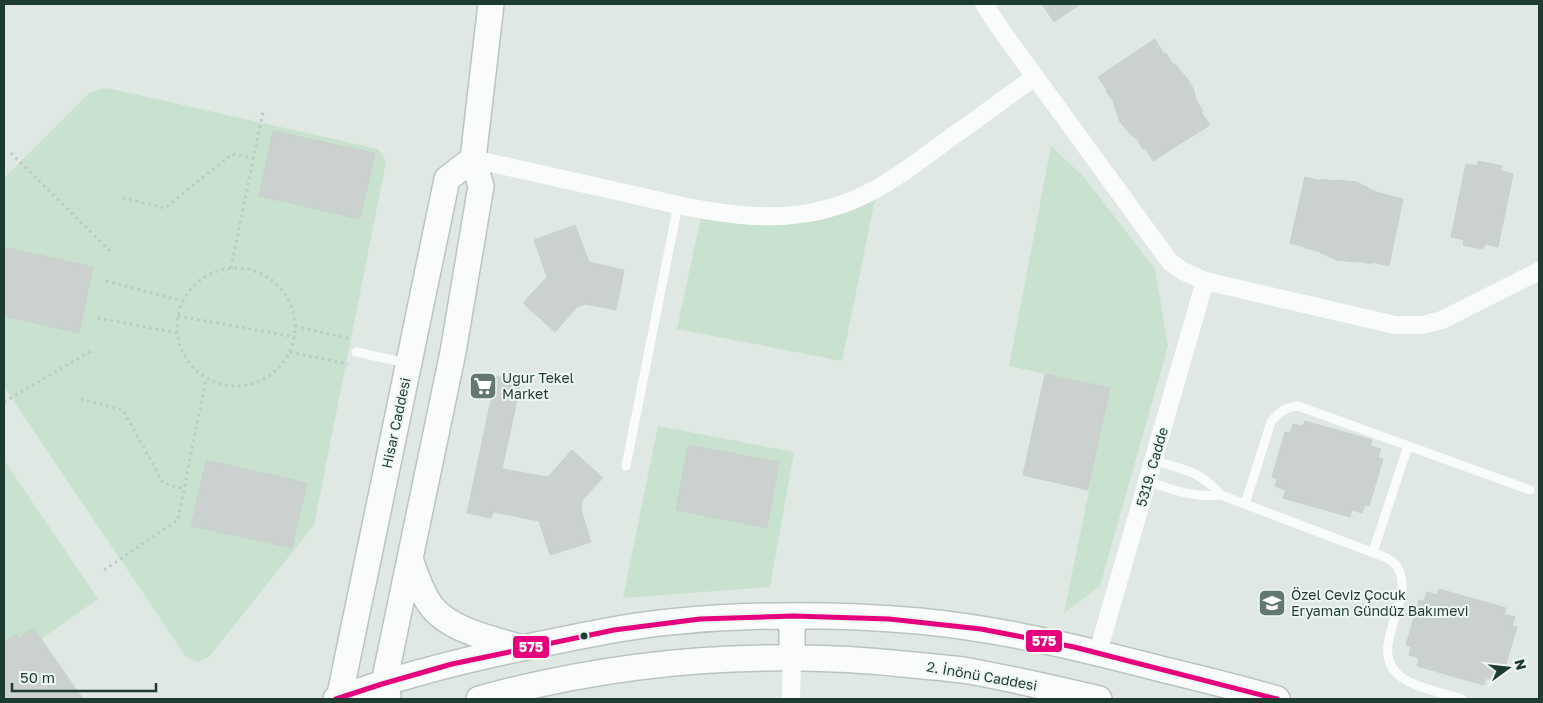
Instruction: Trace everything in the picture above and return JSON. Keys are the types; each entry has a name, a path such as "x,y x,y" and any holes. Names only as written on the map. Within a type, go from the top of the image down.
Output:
{"main road":[{"path":"386,691 410,558 452,352 481,186 473,159 491,4"},
{"name":"Hisar Caddesi","path":"338,699 447,179 473,159"},
{"path":"411,354 452,352"},
{"path":"410,558 423,592 433,609 447,620 474,634 521,648"},
{"path":"338,699 386,691 462,662 607,631 668,622 792,616 918,621 976,628 1098,652 1277,699"},
{"path":"792,616 792,657"},
{"name":"2. İnönü Caddesi","path":"479,699 553,682 661,664 731,658 792,657 841,658 969,671 1098,699"}],"street":[{"path":"984,4 1170,262 1183,271 1205,281 1395,325 1422,325 1442,320 1539,271"},
{"path":"473,159 678,204 749,217 779,217 840,206 862,196 922,159 1035,77"},
{"name":"5319. Cadde","path":"1098,652 1205,281"},
{"path":"791,699 792,657"}],"lane":[{"path":"626,466 678,204"},
{"path":"356,352 411,354"},
{"path":"1245,504 1271,422 1288,407 1298,406 1530,490"},
{"path":"1372,552 1408,446"},
{"path":"1153,460 1196,474 1210,483 1221,495 1387,558 1396,566 1402,582 1402,592 1388,646 1388,655 1394,670 1408,681 1462,699"},
{"path":"1147,481 1191,495 1204,497 1221,495"}],"path":[{"path":"231,268 264,112"},
{"path":"11,153 112,253"},
{"path":"123,198 166,208 232,154 254,158"},
{"path":"243,267 262,273 278,284 289,300 295,317 296,337 281,367 267,378 251,385 233,387 216,383 206,378 188,362 179,344 177,334 178,316 190,288 205,276 223,268 231,268 243,267"},
{"path":"106,281 183,301"},
{"path":"178,316 296,337"},
{"path":"98,318 177,334"},
{"path":"295,326 359,341"},
{"path":"4,402 91,351"},
{"path":"290,352 353,365"},
{"path":"104,570 178,520 206,378"},
{"path":"81,400 123,410 164,484 184,489"}],"green space":[{"path":"107,88 378,149 386,162 314,525 209,657 198,662 187,658 4,387 4,178 90,92"},
{"path":"1051,146 1083,176 1155,269 1168,346 1100,586 1064,613 1110,388 1009,366"},
{"path":"875,199 842,361 677,329 702,212 751,220"},
{"path":"658,426 794,452 770,587 623,598"},
{"path":"4,460 98,599 41,639 19,638 16,634 4,642"}],"building":[{"path":"1042,4 1080,4 1054,22"},
{"path":"1155,39 1164,54 1166,53 1172,63 1176,65 1188,80 1194,90 1196,100 1203,111 1201,112 1210,125 1153,161 1145,148 1143,149 1137,139 1120,122 1113,101 1098,77"},
{"path":"273,131 375,153 360,219 259,196"},
{"path":"1478,161 1502,166 1501,171 1513,174 1498,247 1485,244 1483,249 1463,245 1464,240 1451,237 1466,164 1477,166"},
{"path":"1305,177 1321,181 1321,179 1357,182 1376,192 1403,199 1389,266 1372,262 1372,264 1360,261 1336,260 1317,251 1290,243"},
{"path":"575,225 589,262 624,270 616,310 586,304 577,307 555,332 523,303 547,277 534,240"},
{"path":"4,247 93,267 79,333 4,316"},
{"path":"1045,374 1110,388 1088,490 1023,475"},
{"path":"496,376 521,382 502,469 548,477 572,450 603,478 582,500 581,510 591,542 550,555 539,521 493,512 491,518 467,513"},
{"path":"1305,421 1372,440 1370,446 1381,449 1378,457 1383,459 1369,506 1365,505 1362,513 1352,510 1350,517 1283,498 1286,490 1275,486 1277,479 1272,477 1285,432 1290,433 1293,424 1303,426"},
{"path":"688,445 779,462 767,528 676,510"},
{"path":"206,460 307,483 292,548 191,526"},
{"path":"1439,589 1506,608 1504,614 1515,617 1512,625 1517,627 1503,674 1499,673 1496,681 1486,678 1484,685 1417,666 1419,658 1409,655 1411,647 1406,645 1419,600 1424,601 1427,592 1437,595"},
{"path":"33,628 83,699 4,699 4,642 16,634 19,638"}],"transit line":[{"name":"575","path":"336,699 452,664 614,630 700,619 794,616 889,619 981,629 1074,647 1277,699"}],"place":[{"name":"Uğur Tekel Market","path":"483,386"},
{"name":"Özel Ceviz Çocuk Eryaman Gündüz Bakımevi","path":"1272,603"}]}
